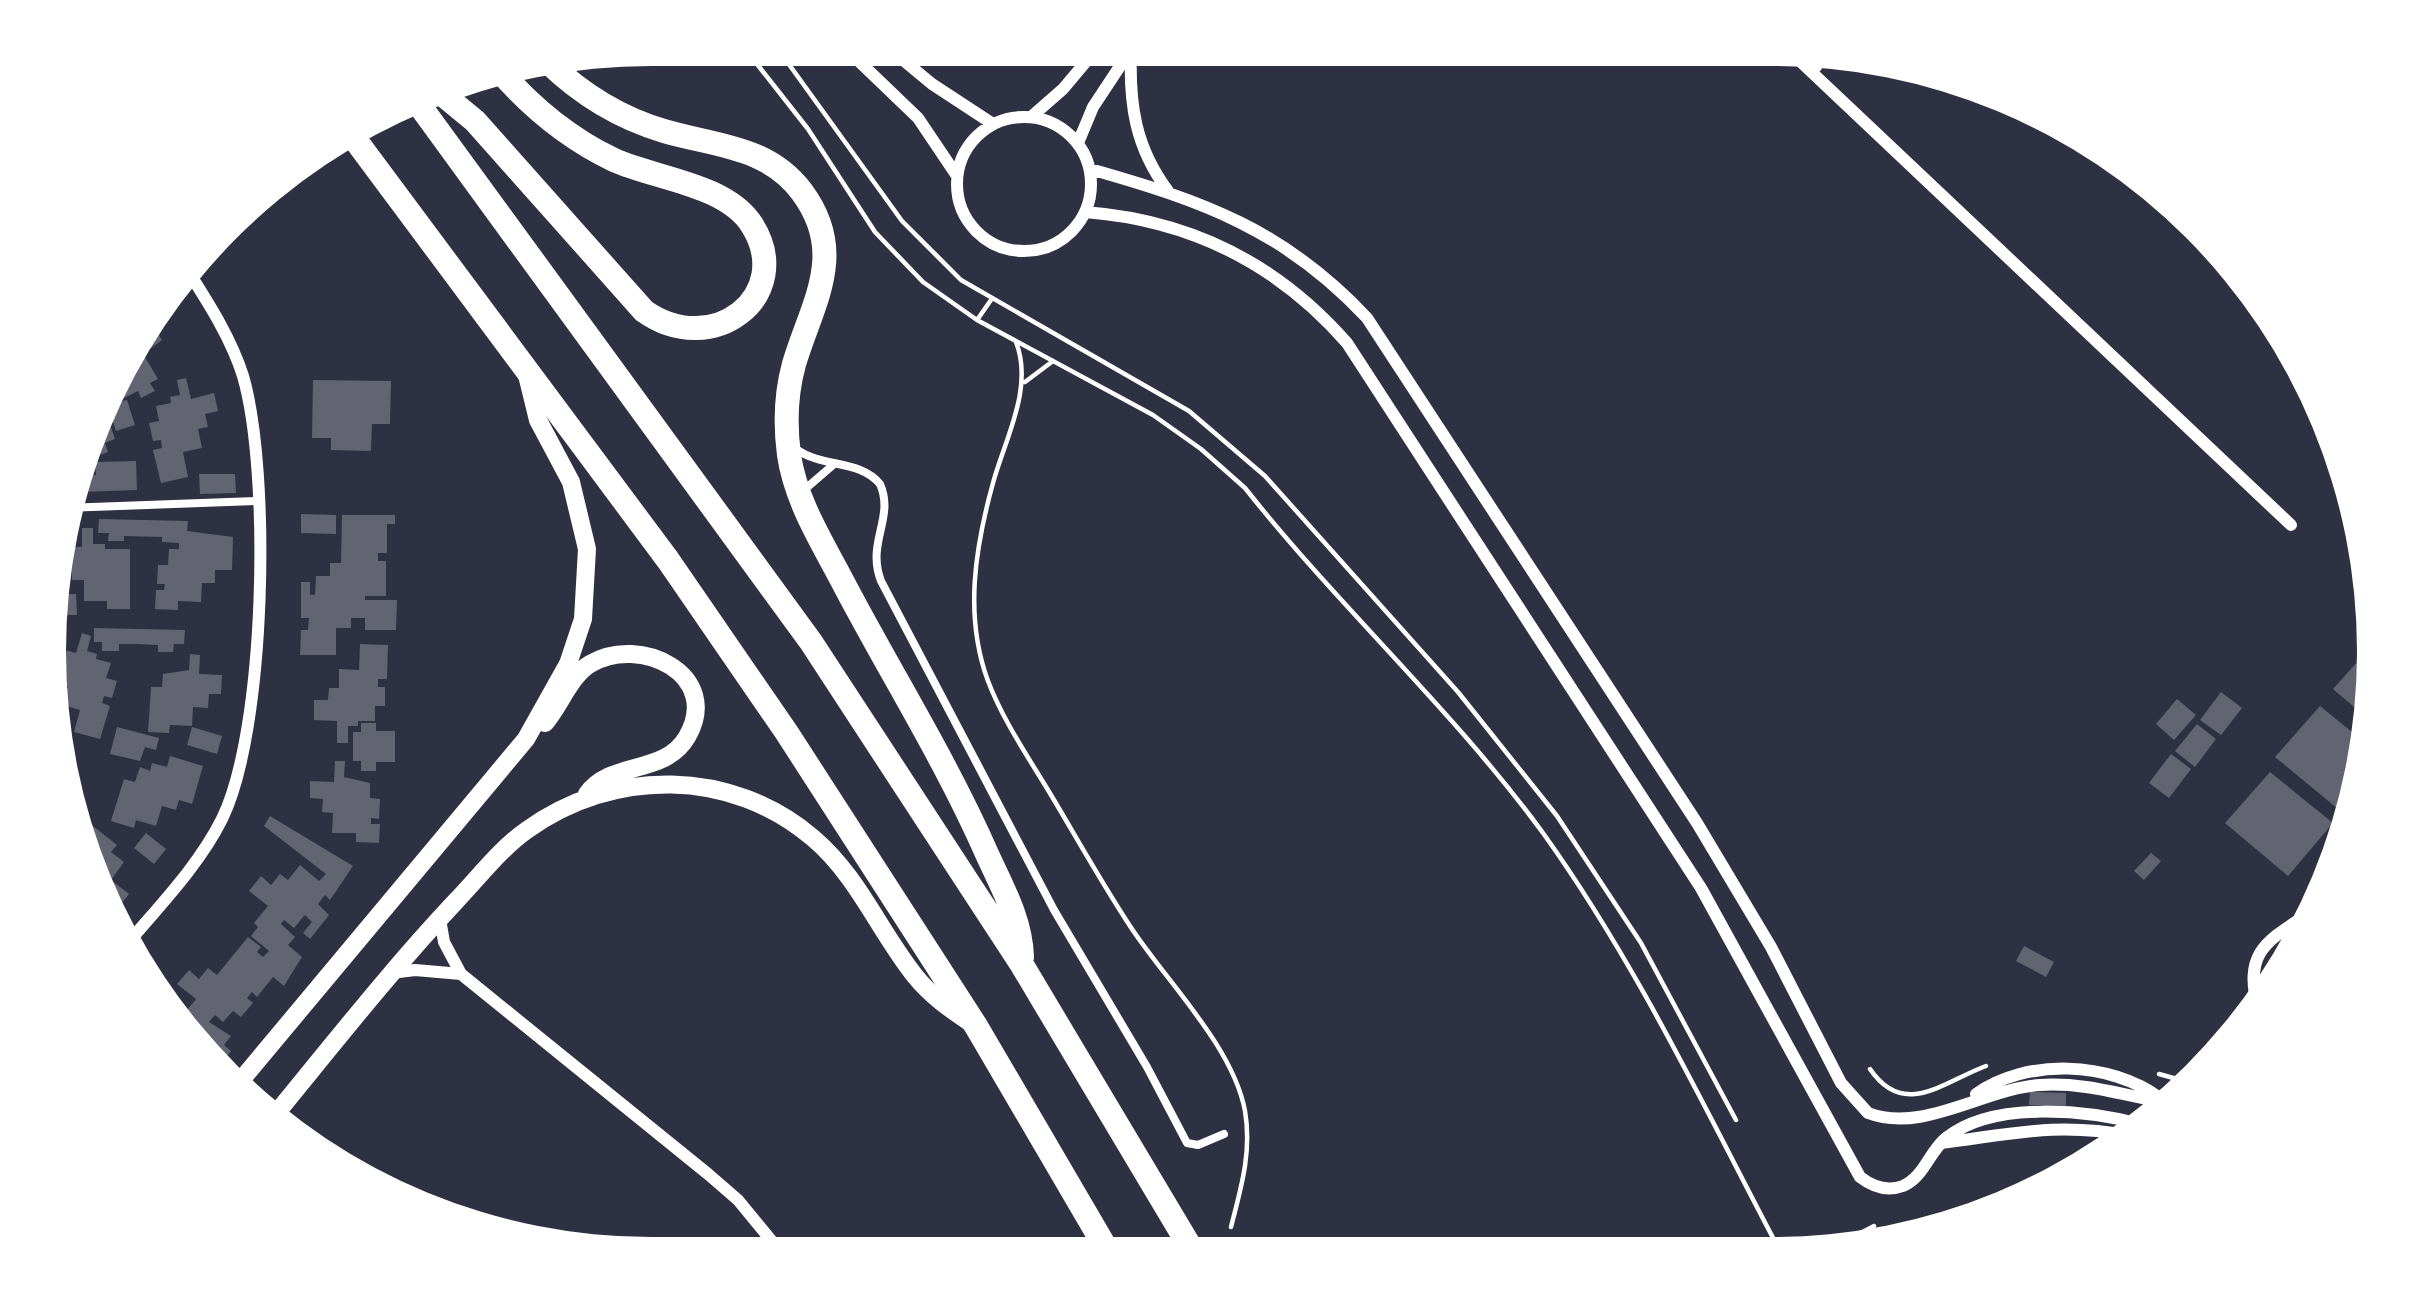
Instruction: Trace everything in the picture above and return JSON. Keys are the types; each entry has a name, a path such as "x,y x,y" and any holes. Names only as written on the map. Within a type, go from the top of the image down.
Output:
{"main road":[{"path":"561,73 591,98 627,117 754,154 790,178 806,196 822,236 824,275 788,397 788,442 799,496 953,779 1015,916 1022,965"},
{"path":"451,102 475,121 644,311 676,328 693,331 711,329 738,315 757,291 763,261 756,232 738,208 584,143 512,83"},
{"path":"425,112 812,643 1022,965 1184,1237"},
{"path":"359,144 668,560 788,733 976,1026 1099,1237"}],"street":[{"path":"864,66 919,118 957,176"},
{"path":"910,66 993,124"},
{"path":"1031,117 1083,66"},
{"path":"1078,143 1120,66"},
{"path":"1132,66 1135,129 1154,172 1169,192"},
{"path":"1807,67 2291,525"},
{"path":"1812,72 1815,68"},
{"path":"1031,117 1052,123 1078,143 1090,170 1090,199 1078,225 1055,244 1013,250 986,239 966,218 957,176 965,151 993,124 1031,117"},
{"path":"1090,170 1234,216 1292,250 1344,293 1377,332 1723,864 1856,1102 1876,1116 1912,1119 1967,1101 1998,1079 2021,1072 2129,1079 2155,1095"},
{"path":"1085,212 1153,222 1224,247 1277,278 1329,323 1364,365 1702,889 1860,1177 1882,1188 1907,1184 1940,1143 1964,1127 2004,1116 2085,1113 2122,1120"},
{"path":"137,932 195,862 222,819 236,780 254,693 258,501 251,411 228,338 196,284"},
{"path":"526,370 538,420 571,482 581,515 587,584 576,643 526,740"},
{"path":"246,1074 526,740 547,721 582,670 601,659 636,653 656,656 684,677 695,698 696,715 678,750 646,767 596,782 584,799"},
{"path":"282,1106 440,918 523,832 584,799 640,784 689,784 737,795 786,819 830,852 848,873 918,979 942,1004 976,1026"},
{"path":"440,918 444,942 461,974 708,1174 768,1237"},
{"path":"2253,984 2260,951 2288,928"},
{"path":"392,973 461,974"},
{"path":"2085,1113 2088,1079"},
{"path":"1940,1143 2046,1127 2104,1133"}],"lane":[{"path":"788,442 801,454 860,469 880,484 885,514 874,558 881,581 1054,910 1154,1078 1183,1138 1192,1145 1224,1134"},
{"path":"799,496 834,465"},
{"path":"84,507 258,501"}],"path":[{"path":"758,66 808,129 875,232 923,282 1016,343 1153,415 1232,476 1515,799 1586,894 1624,956 1773,1237"},
{"path":"790,66 902,221 961,280 1189,411 1264,476 1458,692 1557,816 1641,943 1736,1120"},
{"path":"977,320 991,300"},
{"path":"1016,343 1023,366 1021,387 978,549 974,594 980,654 1001,712 1021,746 1129,926 1210,1038 1234,1081 1244,1106 1248,1140 1246,1173 1231,1227"},
{"path":"1021,387 1053,361"},
{"path":"1869,1229 1874,1226"}],"building":[{"path":"145,357 158,379 150,383 155,391 141,398 138,391 124,398"},
{"path":"186,378 191,399 214,393 218,411 205,414 208,427 198,429 202,448 183,452 188,477 161,483 153,450 162,448 161,440 153,441 149,423 159,421 156,406 180,395 177,380"},
{"path":"313,380 391,381 390,424 372,424 371,451 331,450 331,438 312,438"},
{"path":"127,400 135,425 116,431 113,422"},
{"path":"111,427 115,439 105,443 108,452 100,455"},
{"path":"136,461 137,490 88,492 97,462"},
{"path":"199,474 235,474 236,493 200,494"},
{"path":"301,514 336,515 336,534 301,533"},
{"path":"342,515 395,515 395,524 387,524 387,553 378,553 378,561 386,561 386,596 365,596 365,600 397,600 396,630 365,630 365,618 351,618 351,628 336,628 336,655 300,655 301,630 308,630 309,618 301,618 301,582 310,582 310,595 315,595 316,576 330,576 330,563 341,563"},
{"path":"99,519 188,521 187,531 233,537 232,570 215,570 215,583 202,583 201,602 178,601 178,610 155,609 156,590 164,590 165,584 157,584 158,565 168,565 169,549 179,549 179,543 162,542 162,537 124,536 124,541 108,541 109,533 98,533"},
{"path":"82,528 93,528 93,544 130,549 130,609 107,609 107,601 84,601 84,580 72,580 75,547 82,547"},
{"path":"69,594 76,594 77,615 67,615"},
{"path":"94,628 185,630 184,644 174,644 173,652 158,652 158,645 136,644 102,651 102,642 94,642"},
{"path":"82,633 91,636 87,651 111,663 106,678 117,681 112,698 104,696 102,703 110,706 100,739 74,732 80,710 69,707 66,650 76,653"},
{"path":"360,644 388,645 387,679 378,679 378,687 385,687 385,706 375,706 375,721 348,726 348,743 337,743 337,721 314,720 314,700 328,700 329,688 339,688 339,669 359,670"},
{"path":"190,654 200,655 199,674 222,675 221,694 209,694 208,708 193,707 192,726 170,725 169,733 148,732 151,687 162,687 163,674 189,670"},
{"path":"2357,663 2354,707 2333,689"},
{"path":"2221,692 2242,708 2221,735 2200,720"},
{"path":"2177,699 2196,715 2174,740 2156,724"},
{"path":"2320,706 2351,732 2336,807 2275,757"},
{"path":"361,723 376,723 376,731 395,731 395,762 376,762 376,771 361,771 361,761 353,761 353,732 361,732"},
{"path":"2197,724 2216,739 2195,767 2175,751"},
{"path":"117,727 159,738 156,750 145,747 140,761 110,754"},
{"path":"192,727 222,736 217,754 187,745"},
{"path":"2171,754 2191,769 2169,798 2149,783"},
{"path":"170,756 203,766 192,804 179,800 176,810 162,806 156,826 136,820 134,828 111,821 124,779 135,782 140,767 150,771 152,763 167,767"},
{"path":"335,761 345,761 344,777 370,783 370,798 380,799 379,819 371,818 371,824 380,824 379,843 356,842 356,833 332,833 333,813 322,812 323,799 310,798 310,781 334,782"},
{"path":"2270,772 2331,822 2288,876 2225,823"},
{"path":"270,816 353,866 330,900 325,895 318,904 329,915 310,939 303,933 312,922 305,915 294,928 284,920 281,924 295,937 288,945 302,957 284,986 273,977 257,997 252,992 247,998 253,1003 241,1017 233,1011 223,1022 215,1015 209,1022 231,1036 224,1045 231,1051 227,1055 188,1009 196,999 177,984 189,970 199,979 208,968 217,975 248,937 261,947 257,952 263,957 269,951 251,936 258,927 254,923 268,906 249,891 261,876 271,885 280,874 288,880 300,865 319,881 326,874 264,826"},
{"path":"93,826 117,845 111,852 124,862 112,878"},
{"path":"146,833 166,849 154,864 134,848"},
{"path":"2151,853 2161,861 2144,880 2134,871"},
{"path":"114,882 129,894 123,902"},
{"path":"2024,946 2054,962 2046,977 2016,961"},
{"path":"2030,1092 2066,1093 2066,1106 2029,1105"}]}
